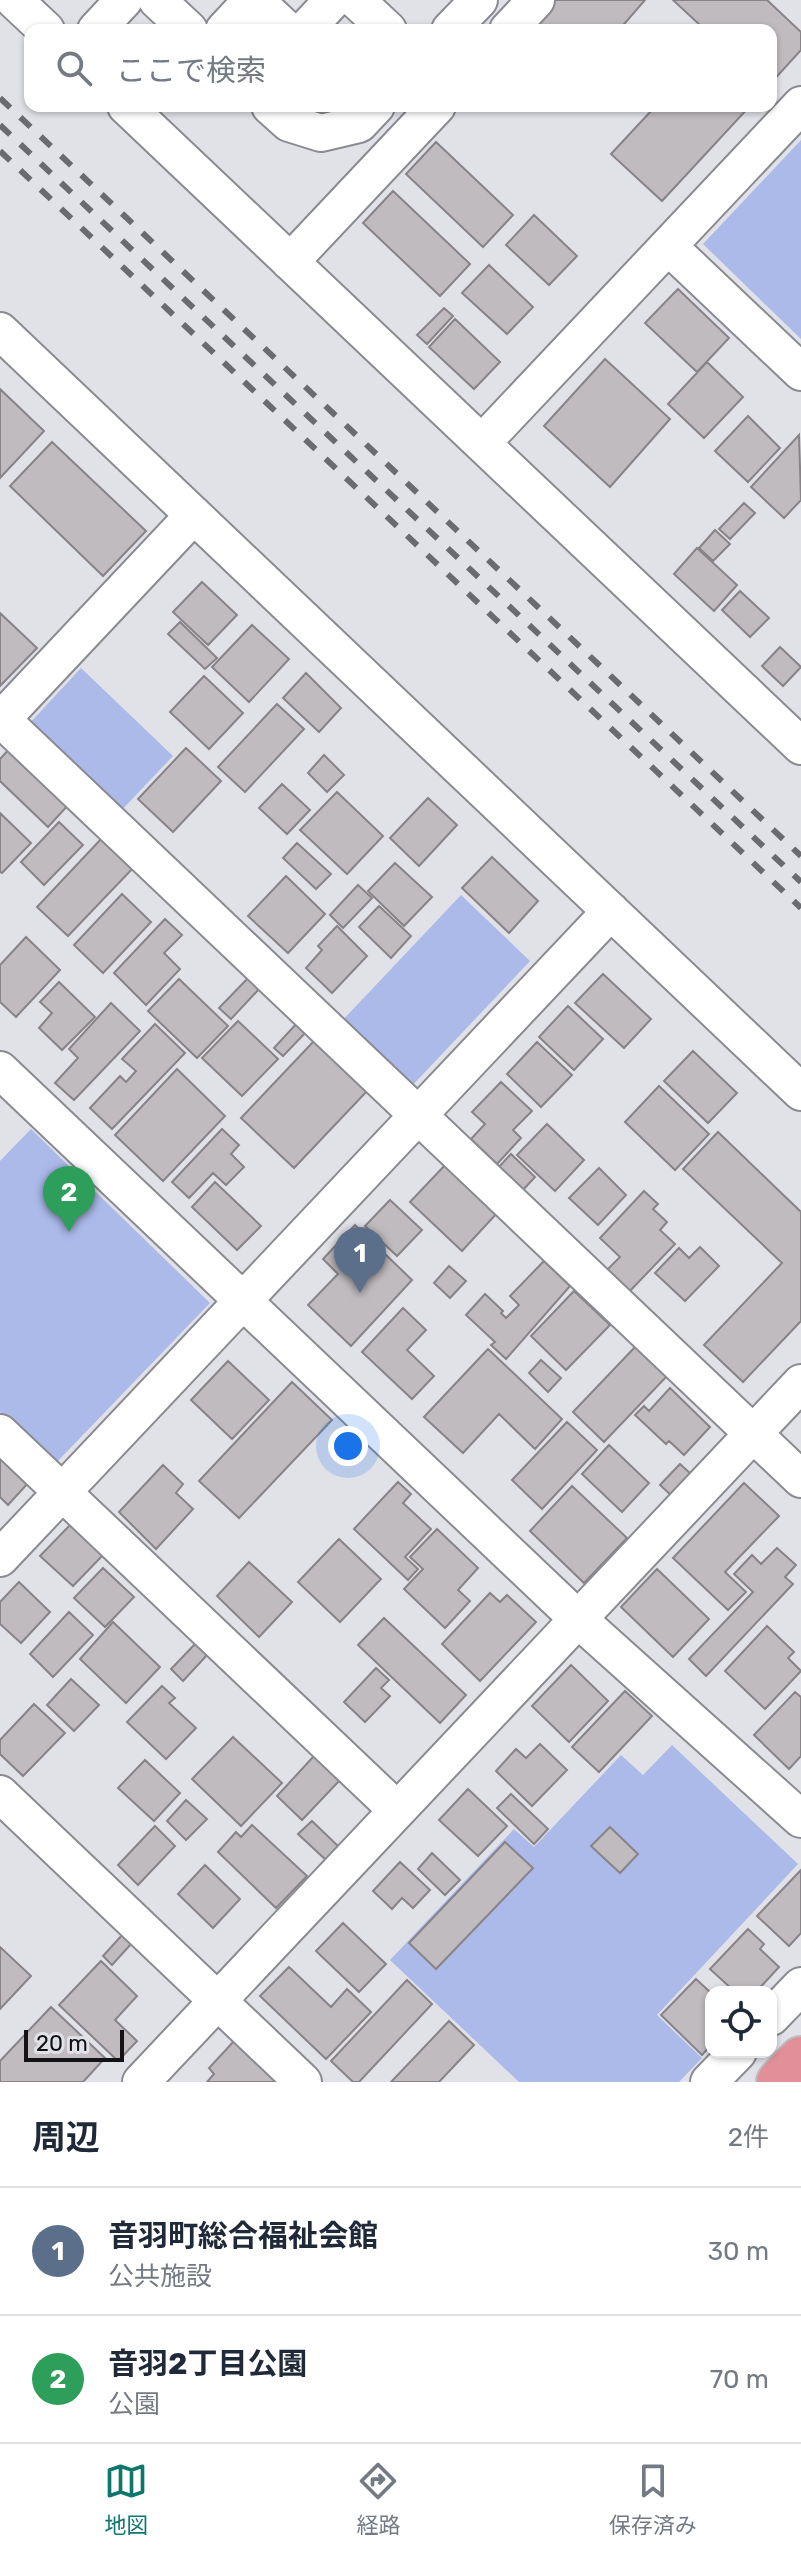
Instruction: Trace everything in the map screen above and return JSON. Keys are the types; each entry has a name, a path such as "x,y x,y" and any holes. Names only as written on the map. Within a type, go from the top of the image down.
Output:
{"highway":[{"path":"779,2082 801,2059"}],"street":[{"path":"14,0 40,24"},
{"path":"102,24 124,0"},
{"path":"230,24 254,0 280,24"},
{"path":"311,24 333,0"},
{"path":"514,24 536,0"},
{"path":"482,443 801,105"},
{"path":"132,112 801,746"},
{"path":"280,112 289,123 321,133 359,124 370,112"},
{"path":"290,262 431,112"},
{"path":"668,246 801,372"},
{"path":"0,331 801,1092"},
{"path":"194,515 1,720 801,1479"},
{"path":"0,1558 611,911"},
{"path":"0,1070 578,1619 801,1819"},
{"path":"141,2082 801,1383"},
{"path":"0,1433 397,1810"},
{"path":"0,1794 303,2082"},
{"path":"777,2011 801,1986"},
{"path":"709,2082 732,2058"}],"shaded area":[{"path":"801,140 801,339 703,244"},
{"path":"81,668 173,756 120,812 28,725"},
{"path":"461,895 530,961 409,1089 340,1023"},
{"path":"31,1129 210,1303 54,1465 0,1412 0,1161"},
{"path":"672,1745 798,1864 657,2015 702,2058 679,2082 519,2082 390,1960 514,1829 534,1847 621,1755 643,1775"}],"building":[{"path":"554,0 645,0 624,24 532,24"},
{"path":"673,0 767,0 801,32 801,50 777,76 777,24 699,24"},
{"path":"650,112 744,112 662,201 611,154"},
{"path":"436,142 513,215 483,247 406,174"},
{"path":"393,191 470,264 440,296 363,223"},
{"path":"534,215 577,256 549,285 506,245"},
{"path":"489,265 533,307 507,334 462,293"},
{"path":"678,289 729,338 697,372 645,323"},
{"path":"444,308 453,316 427,344 417,335"},
{"path":"455,319 500,362 474,389 429,347"},
{"path":"605,359 670,419 610,487 544,426"},
{"path":"707,362 743,397 704,438 668,404"},
{"path":"0,389 44,431 0,478"},
{"path":"748,416 780,448 748,482 715,451"},
{"path":"799,435 801,500 784,518 751,487"},
{"path":"52,442 146,531 103,576 10,486"},
{"path":"744,503 755,513 730,539 719,529"},
{"path":"715,530 730,544 713,561 699,548"},
{"path":"697,548 737,585 714,611 674,574"},
{"path":"202,582 237,615 208,645 173,612"},
{"path":"740,591 769,618 750,637 722,610"},
{"path":"0,613 37,648 0,686"},
{"path":"180,622 217,658 205,669 168,634"},
{"path":"252,625 289,659 249,702 212,667"},
{"path":"780,647 801,667 783,686 762,666"},
{"path":"306,673 341,708 319,732 283,698"},
{"path":"204,676 243,713 209,749 170,712"},
{"path":"277,704 304,729 245,792 218,767"},
{"path":"11,747 70,803 48,827 0,781 0,759"},
{"path":"186,748 221,781 173,832 138,799"},
{"path":"324,755 344,775 327,792 308,773"},
{"path":"282,784 310,810 287,834 259,808"},
{"path":"337,792 383,836 347,874 300,830"},
{"path":"428,798 457,825 419,866 390,838"},
{"path":"0,813 31,843 2,873 0,872"},
{"path":"59,822 83,845 44,885 21,862"},
{"path":"103,837 135,866 68,936 37,907"},
{"path":"297,843 331,874 316,889 283,858"},
{"path":"492,857 538,901 509,933 462,888"},
{"path":"395,863 432,897 404,926 368,891"},
{"path":"286,876 325,914 288,953 248,916"},
{"path":"358,885 372,898 343,928 330,915"},
{"path":"122,894 151,922 103,973 74,945"},
{"path":"379,906 411,936 391,958 359,927"},
{"path":"165,919 182,935 164,953 180,969 146,1005 114,973"},
{"path":"337,926 367,956 332,993 306,968 322,950 318,946"},
{"path":"26,937 60,970 16,1017 0,1002 0,965"},
{"path":"603,974 651,1019 624,1048 575,1003"},
{"path":"250,976 261,987 231,1019 219,1008"},
{"path":"179,979 228,1026 197,1058 148,1011"},
{"path":"59,982 95,1017 62,1050 39,1028 52,1013 40,1002"},
{"path":"111,1003 140,1031 74,1100 55,1083 78,1058 69,1049"},
{"path":"568,1006 603,1039 574,1070 539,1037"},
{"path":"238,1021 278,1059 242,1096 202,1058"},
{"path":"299,1021 308,1030 283,1056 274,1048"},
{"path":"155,1024 185,1053 112,1129 90,1108 120,1076 126,1082 136,1071 122,1059"},
{"path":"315,1040 368,1090 294,1168 241,1118"},
{"path":"537,1042 572,1075 541,1107 507,1074"},
{"path":"693,1051 737,1093 708,1123 664,1081"},
{"path":"177,1069 225,1116 163,1181 115,1135"},
{"path":"501,1082 532,1111 513,1130 521,1138 497,1164 471,1139 485,1124 472,1112"},
{"path":"659,1086 709,1134 675,1170 625,1122"},
{"path":"547,1124 584,1160 555,1191 517,1155"},
{"path":"222,1129 239,1145 231,1154 244,1167 226,1185 213,1173 189,1198 172,1182"},
{"path":"718,1132 801,1212 801,1321 743,1382 704,1345 782,1263 683,1169"},
{"path":"511,1154 535,1177 522,1191 498,1168"},
{"path":"447,1163 498,1212 462,1251 410,1202"},
{"path":"599,1168 626,1195 598,1225 569,1198"},
{"path":"215,1182 261,1226 237,1250 192,1207"},
{"path":"644,1191 658,1204 653,1209 667,1222 660,1230 675,1244 628,1293 605,1272 620,1257 600,1238"},
{"path":"390,1200 422,1230 397,1256 365,1226"},
{"path":"355,1225 412,1280 351,1346 308,1305 338,1274 323,1259"},
{"path":"700,1247 719,1266 685,1301 655,1273 679,1248 689,1258"},
{"path":"544,1261 570,1286 506,1359 491,1345 495,1342 466,1315 485,1294 506,1318 519,1305 510,1296"},
{"path":"449,1266 466,1281 450,1298 434,1283"},
{"path":"574,1291 610,1325 566,1370 531,1336"},
{"path":"403,1308 426,1330 407,1350 434,1376 412,1399 362,1352"},
{"path":"636,1346 667,1376 604,1442 573,1412"},
{"path":"488,1349 562,1419 535,1449 499,1414 463,1453 424,1417"},
{"path":"541,1360 561,1378 548,1392 529,1373"},
{"path":"228,1361 269,1400 232,1439 191,1400"},
{"path":"292,1382 332,1420 239,1518 199,1481"},
{"path":"670,1388 710,1427 684,1455 669,1441 666,1444 635,1415 644,1406 649,1411"},
{"path":"567,1422 597,1450 542,1509 512,1480"},
{"path":"609,1445 649,1483 622,1512 582,1474"},
{"path":"0,1454 29,1482 8,1505 0,1497"},
{"path":"680,1464 692,1475 672,1496 660,1485"},
{"path":"163,1465 183,1484 176,1493 193,1509 156,1549 119,1512"},
{"path":"398,1482 411,1494 403,1503 431,1529 405,1557 418,1569 408,1580 354,1529"},
{"path":"744,1483 779,1516 725,1572 746,1592 728,1610 673,1558"},
{"path":"572,1486 627,1538 584,1583 530,1531"},
{"path":"72,1523 104,1554 73,1586 40,1556"},
{"path":"437,1529 478,1568 458,1590 470,1601 445,1628 404,1589 423,1569 410,1557"},
{"path":"339,1539 381,1579 340,1622 298,1582"},
{"path":"777,1548 796,1565 785,1577 793,1584 706,1676 689,1659 753,1592 734,1574 752,1555 761,1564"},
{"path":"249,1562 292,1602 259,1637 217,1596"},
{"path":"103,1568 134,1597 105,1627 74,1598"},
{"path":"657,1569 709,1619 673,1657 621,1607"},
{"path":"19,1582 50,1612 21,1643 0,1624 0,1602"},
{"path":"490,1593 500,1602 507,1595 536,1622 480,1681 442,1644"},
{"path":"69,1612 93,1635 53,1677 30,1654"},
{"path":"384,1618 466,1695 440,1723 358,1645"},
{"path":"113,1622 160,1667 126,1703 80,1659"},
{"path":"767,1626 794,1652 788,1658 801,1671 765,1709 725,1671"},
{"path":"196,1643 208,1654 183,1681 171,1669"},
{"path":"571,1665 608,1701 569,1742 532,1706"},
{"path":"376,1668 389,1680 381,1688 390,1696 365,1722 344,1702"},
{"path":"71,1679 99,1705 74,1731 47,1705"},
{"path":"162,1686 175,1698 169,1703 196,1728 166,1759 127,1722"},
{"path":"625,1691 652,1716 599,1772 572,1747"},
{"path":"795,1692 801,1697 801,1756 789,1769 754,1735"},
{"path":"34,1704 65,1733 23,1776 0,1754 0,1740"},
{"path":"233,1737 282,1783 241,1826 192,1779"},
{"path":"540,1744 567,1770 532,1806 496,1771 516,1749 526,1758"},
{"path":"314,1756 340,1780 302,1820 277,1796"},
{"path":"145,1760 180,1793 154,1821 118,1788"},
{"path":"468,1789 507,1826 478,1856 439,1820"},
{"path":"511,1794 548,1829 534,1844 497,1808"},
{"path":"186,1800 207,1819 186,1840 167,1821"},
{"path":"312,1821 339,1847 326,1860 298,1834"},
{"path":"252,1825 307,1876 276,1908 218,1852 236,1832 241,1837"},
{"path":"155,1826 175,1846 138,1885 118,1865"},
{"path":"610,1827 638,1854 620,1873 591,1846"},
{"path":"505,1842 533,1868 436,1969 409,1943"},
{"path":"432,1853 460,1880 445,1895 418,1869"},
{"path":"400,1862 430,1890 413,1908 402,1898 392,1909 373,1891"},
{"path":"205,1865 240,1899 213,1928 178,1894"},
{"path":"801,1870 801,1933 789,1946 757,1916"},
{"path":"343,1923 386,1964 359,1992 316,1951"},
{"path":"748,1929 764,1944 760,1949 779,1967 762,1986 728,1986 710,1969"},
{"path":"123,1934 132,1943 112,1965 103,1956"},
{"path":"0,1947 31,1976 0,2009"},
{"path":"101,1961 137,1996 115,2020 137,2041 118,2061 59,2005"},
{"path":"289,1967 331,2007 347,1989 371,2012 326,2059 260,1996"},
{"path":"696,1979 705,1987 705,2052 702,2055 661,2015"},
{"path":"407,1980 432,2004 359,2082 353,2082 331,2061"},
{"path":"51,2007 105,2058 83,2082 0,2082 0,2061"},
{"path":"449,2021 474,2045 439,2082 391,2082"},
{"path":"235,2040 279,2082 207,2082 214,2074 209,2068"}],"railway":[{"path":"0,98 801,856"},
{"path":"0,125 801,882"},
{"path":"0,151 801,908"}],"place":[{"name":"音羽2丁目公園","path":"69,1232"},
{"name":"音羽町総合福祉会館","path":"360,1293"}]}
